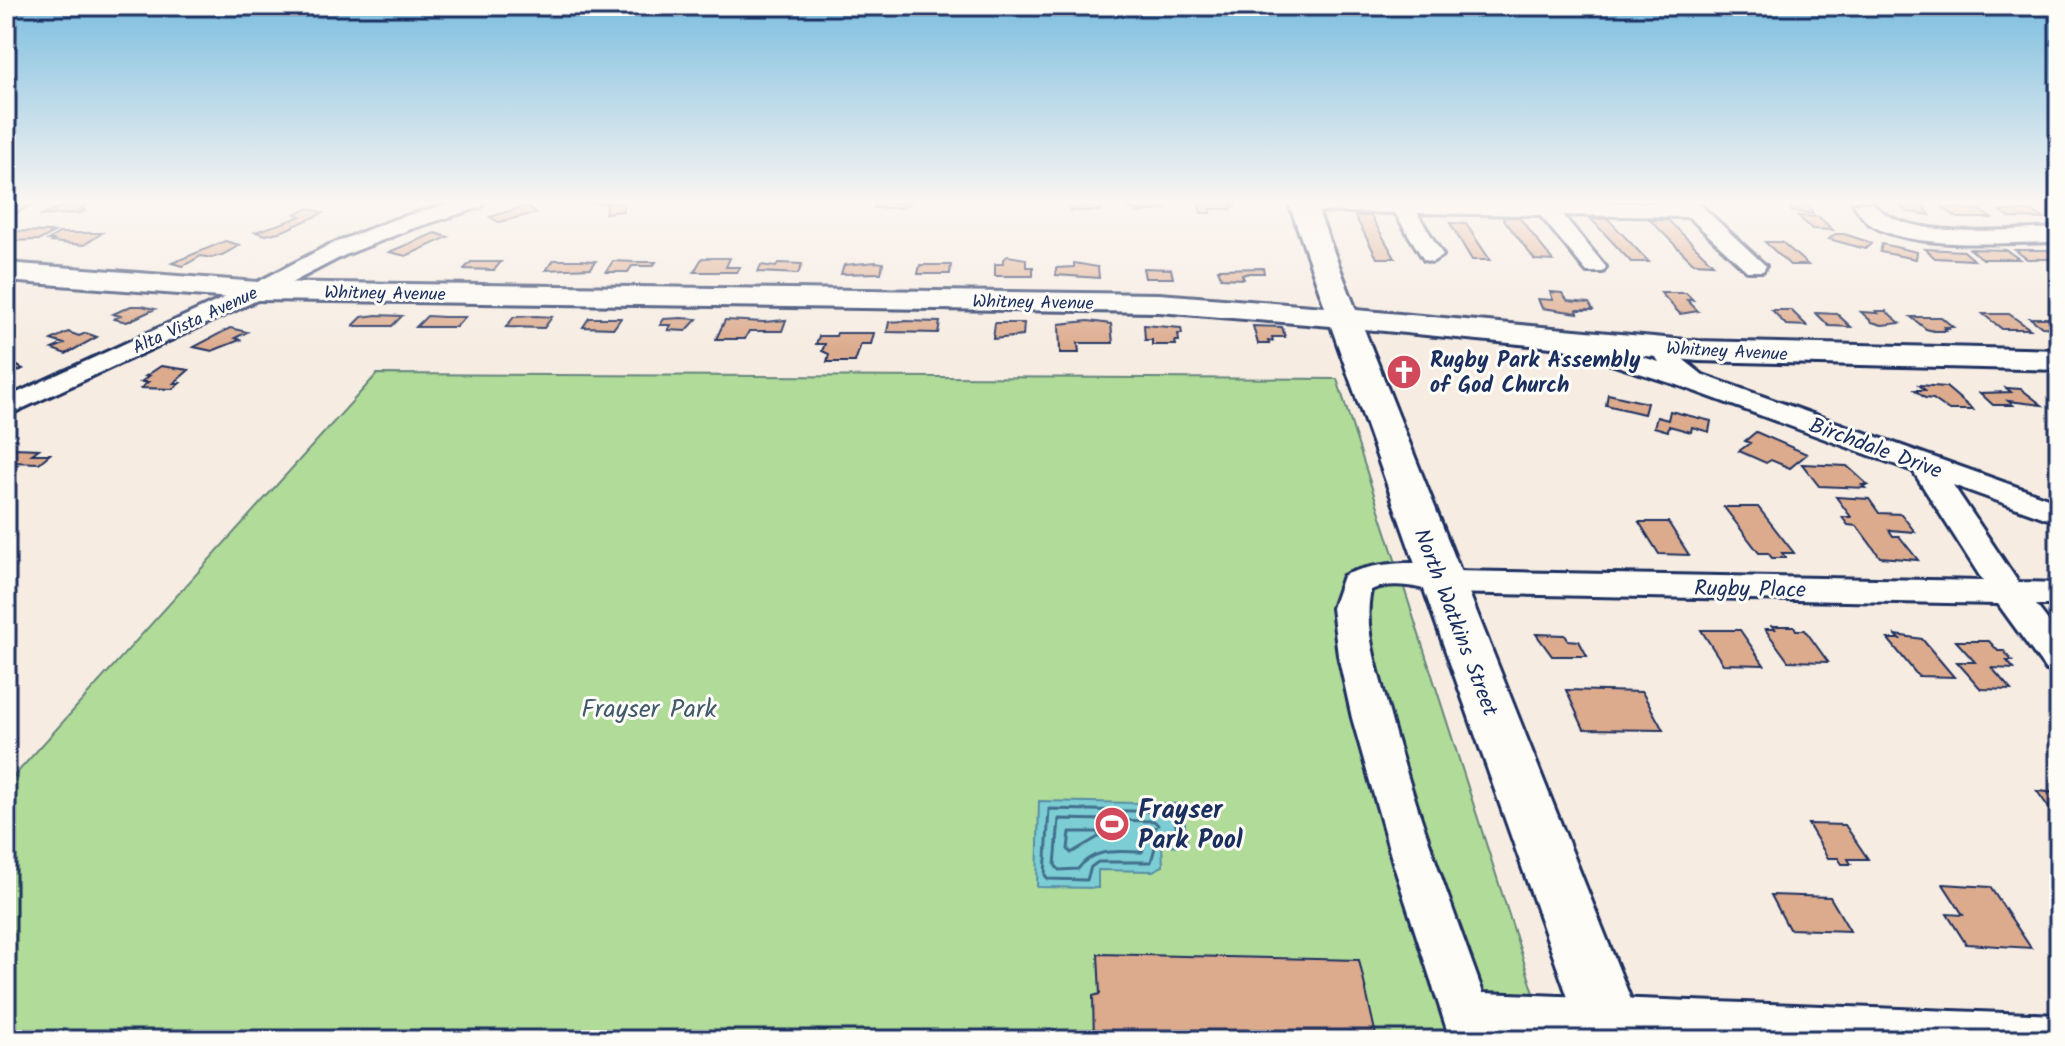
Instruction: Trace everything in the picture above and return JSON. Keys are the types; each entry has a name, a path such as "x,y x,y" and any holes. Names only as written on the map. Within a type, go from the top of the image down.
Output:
{"main road":[{"name":"North Watkins Street","path":"1320,252 1440,580 1612,1032"},
{"name":"Whitney Avenue","path":"6,272 258,291 1159,303 1663,348 2059,360"},
{"path":"1369,381 1375,356 1389,346 1429,335 1476,331"}],"street":[{"name":"Alta Vista Avenue","path":"6,408 258,291 334,252"},
{"path":"1582,252 1595,267"},
{"path":"1739,252 1755,266"},
{"name":"Birchdale Drive","path":"1557,339 1693,381 2059,513"},
{"name":"Birchdale Drive","path":"1663,348 1675,366 1693,381"},
{"path":"1924,464 2008,593 2059,661"},
{"name":"Rugby Place","path":"1469,1028 1369,716 1348,615 1348,595 1355,585 1377,576 2059,594"},
{"path":"1469,1028 2059,1040"}],"green space":[{"name":"Frayser Park","path":"377,374 1337,379 1549,1040 6,1040 6,785"}],"water":[{"name":"Frayser Park Pool","path":"1039,801 1183,804 1187,846 1162,845 1163,866 1153,871 1098,870 1098,888 1037,887"}],"building":[{"path":"199,252 228,252 211,258 201,256 183,266 172,263"},
{"path":"389,252 415,252 406,256"},
{"path":"1374,252 1391,252 1395,258 1377,258"},
{"path":"1467,252 1485,252 1490,260 1472,260"},
{"path":"1529,252 1546,252 1553,261 1535,260"},
{"path":"1622,252 1639,252 1649,262 1631,262"},
{"path":"1682,252 1701,252 1713,264 1693,263"},
{"path":"1776,252 1793,252 1808,265 1790,265"},
{"path":"1880,252 1916,252 1917,252 1916,259"},
{"path":"1928,252 1965,252 1974,260 1935,258"},
{"path":"1974,252 2009,252 2019,259 1983,259"},
{"path":"2017,252 2050,252 2059,259 2027,259"},
{"path":"1008,256 1026,259 1026,267 1033,267 1033,276 995,276 995,264 1003,264 1003,259"},
{"path":"702,258 730,258 726,267 740,267 737,272 694,272"},
{"path":"554,260 596,261 591,268 546,270"},
{"path":"613,261 656,262 653,266 632,266 628,272 606,272"},
{"path":"471,262 501,262 494,270 464,269"},
{"path":"778,263 802,264 798,274 758,272 761,265 776,267"},
{"path":"883,263 881,273 841,274 844,265"},
{"path":"1074,263 1098,267 1099,278 1056,275 1056,268 1074,267"},
{"path":"920,265 951,265 950,274 918,274"},
{"path":"1143,268 1171,269 1173,278 1145,278"},
{"path":"1263,268 1264,273 1242,275 1244,279 1221,278 1218,269"},
{"path":"1550,292 1562,293 1568,301 1589,303 1593,310 1577,310 1578,313 1542,308 1538,299 1553,300"},
{"path":"1661,293 1686,293 1693,300 1687,300 1698,311 1680,314"},
{"path":"131,306 155,309 127,322 114,319 120,316 113,314"},
{"path":"1772,310 1791,310 1807,326 1786,325"},
{"path":"1876,311 1886,311 1900,323 1882,325 1872,322 1861,312 1878,313"},
{"path":"1816,313 1837,314 1851,327 1829,326"},
{"path":"1983,314 2009,314 2030,329 2002,329"},
{"path":"402,316 392,326 353,326 362,317"},
{"path":"427,316 465,317 456,327 416,327"},
{"path":"514,317 552,317 544,328 506,327"},
{"path":"1911,317 1941,317 1953,327 1945,327 1948,329 1944,329 1946,331 1934,331 1926,329"},
{"path":"589,318 621,318 614,328 583,327"},
{"path":"2030,318 2058,318 2059,328 2042,327"},
{"path":"664,319 697,319 686,331 668,330 671,325 660,325"},
{"path":"725,320 786,320 782,331 749,331 745,339 716,339"},
{"path":"1088,321 1111,324 1113,343 1078,343 1079,353 1060,353 1059,324"},
{"path":"889,322 940,322 938,333 887,332"},
{"path":"995,323 1024,323 1023,336 993,339"},
{"path":"1144,325 1181,328 1182,334 1178,334 1176,345 1152,345 1152,340 1145,340"},
{"path":"1253,326 1282,327 1285,337 1272,337 1273,341 1268,341 1269,344 1258,344"},
{"path":"230,328 247,332 235,338 240,340 212,351 194,347"},
{"path":"68,332 97,337 66,354 52,349 64,344 51,340"},
{"path":"837,333 874,333 871,344 861,344 855,362 827,362 829,354 822,351 825,344 816,344 819,336 836,336"},
{"path":"6,363 23,369 6,377"},
{"path":"161,366 189,370 174,383 180,383 173,389 141,388 148,382 141,382 149,376 146,376"},
{"path":"1919,385 1946,387 1973,410 1949,410 1915,390 1925,390"},
{"path":"2006,388 2021,389 2042,405 2008,401 2013,405 1993,405 1980,393 2011,392"},
{"path":"1608,394 1647,403 1644,414 1606,405"},
{"path":"1670,411 1711,421 1709,432 1692,427 1691,432 1669,426 1668,431 1654,427 1657,417 1668,420"},
{"path":"1756,432 1807,454 1790,468 1771,460 1766,463 1739,451 1750,443 1745,441"},
{"path":"13,448 39,449 32,454 50,454 39,463 10,462 6,465 6,453"},
{"path":"1802,464 1847,466 1868,485 1862,485 1865,488 1819,486"},
{"path":"6,465 17,465 6,474"},
{"path":"1836,497 1869,499 1879,513 1901,514 1915,532 1889,530 1893,536 1899,536 1918,560 1880,557 1857,526 1848,525 1842,517 1851,517"},
{"path":"1724,507 1758,507 1794,553 1782,553 1786,558 1772,558 1768,553 1759,553"},
{"path":"1639,522 1668,522 1689,555 1659,554"},
{"path":"1772,626 1794,626 1796,630 1805,630 1828,662 1788,661 1765,629 1775,629"},
{"path":"1701,630 1740,630 1764,665 1723,664"},
{"path":"1536,634 1565,635 1568,640 1579,641 1587,656 1552,656"},
{"path":"1896,635 1922,639 1954,677 1918,676 1888,639 1900,639"},
{"path":"1956,641 1989,641 1998,651 2004,651 2014,669 1992,668 2011,690 1981,689 1957,662 1975,662"},
{"path":"1566,690 1642,692 1663,730 1584,729"},
{"path":"2037,791 2059,793 2059,822"},
{"path":"1808,824 1845,825 1868,859 1848,859 1851,864 1842,864 1838,858 1828,858"},
{"path":"1943,884 1990,887 2031,948 1966,944 1947,914 1963,915"},
{"path":"1771,895 1830,897 1850,931 1789,929"},
{"path":"1098,954 1359,960 1377,1040 1094,1040 1093,996 1100,994"}],"place":[{"name":"Rugby Park Assembly of God Church","path":"1404,372"},
{"name":"Frayser Park Pool","path":"1112,824"}]}
